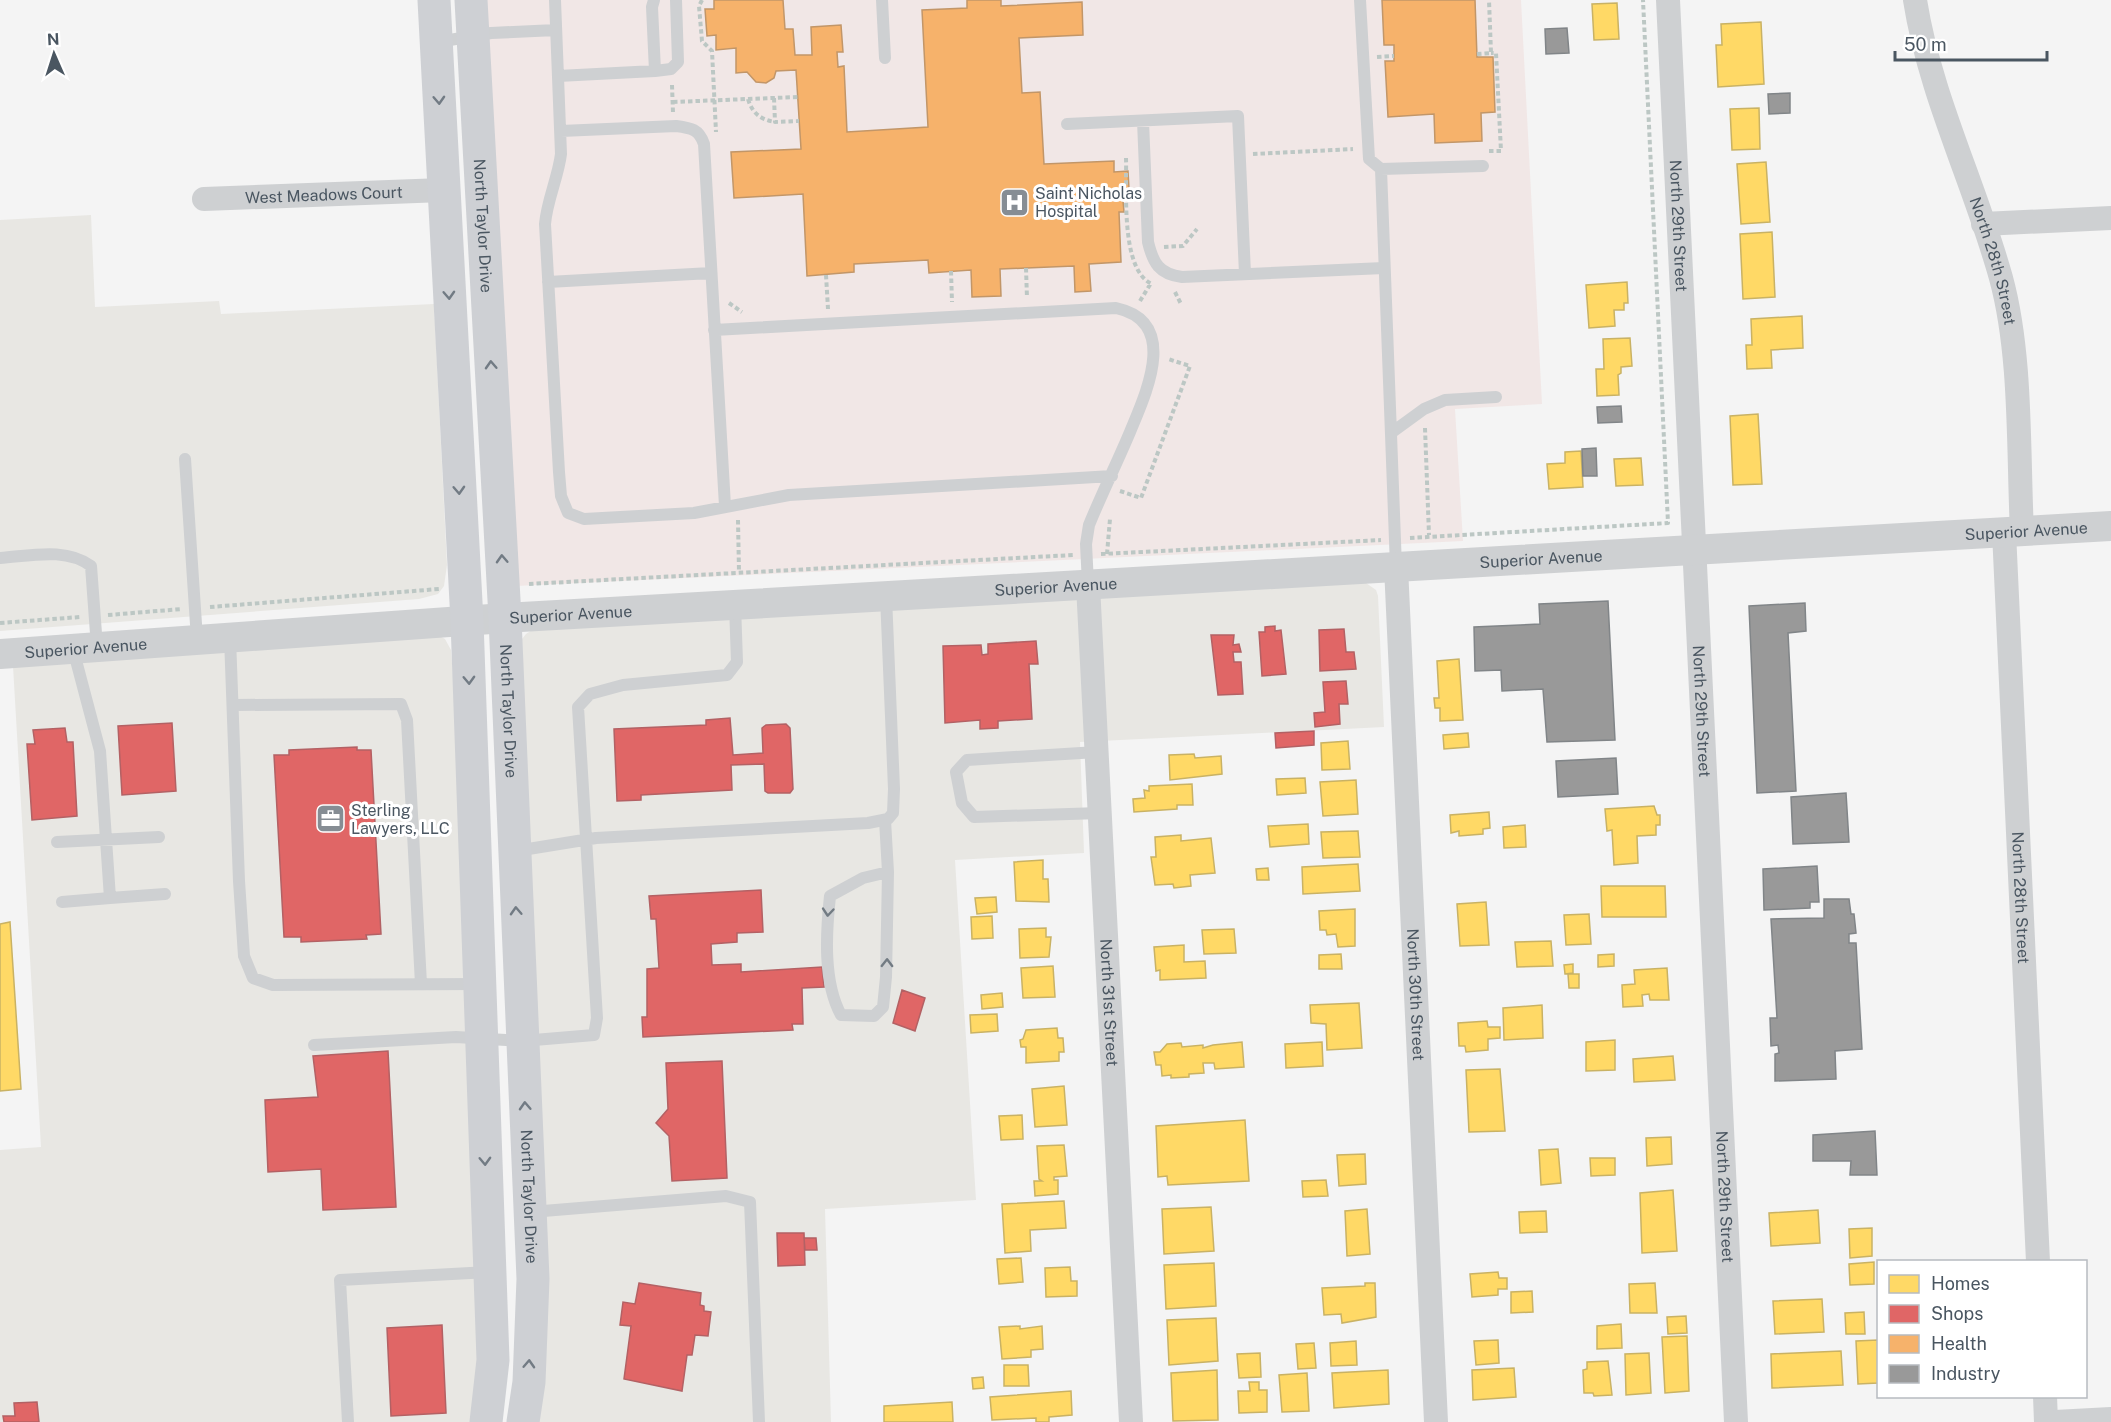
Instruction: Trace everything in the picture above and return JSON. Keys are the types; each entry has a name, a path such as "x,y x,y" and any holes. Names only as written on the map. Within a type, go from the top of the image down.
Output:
{"main road":[{"path":"434,0 467,621 478,984 494,1360 486,1422"},
{"name":"North Taylor Drive","path":"471,0 505,618 533,1279 529,1382 523,1422"}],"street":[{"name":"North 29th Street","path":"1668,0 1737,1422"},
{"name":"North 28th Street","path":"1915,0 1920,36 1930,71 2001,278 2010,320 2013,532 2038,1260"},
{"name":"West Meadows Court","path":"204,199 443,190"},
{"path":"1983,224 2111,218"},
{"name":"Superior Avenue","path":"0,654 505,618 1088,585 1396,554 1695,550 2111,526"},
{"name":"North 30th Street","path":"1396,554 1436,1422"},
{"name":"North 31st Street","path":"1088,585 1131,1422"},
{"path":"2045,1398 2046,1422"},
{"path":"2055,1422 2111,1419"}],"lane":[{"path":"555,0 561,131 559,171 546,216 561,496 568,513 584,519 694,513 789,495 1112,476"},
{"path":"654,0 652,7 655,71"},
{"path":"558,76 671,69 678,62 679,54 676,0"},
{"path":"882,0 885,58"},
{"path":"1360,0 1369,159 1381,170 1483,166"},
{"path":"436,42 473,36 556,30"},
{"path":"1067,124 1238,116 1245,274"},
{"path":"1143,121 1149,247 1158,268 1169,275 1182,277 1384,268"},
{"path":"561,131 674,126 692,128 701,134 704,144 725,506"},
{"path":"1381,170 1396,554"},
{"path":"548,282 711,273"},
{"path":"714,330 1116,308 1131,311 1146,325 1151,334 1153,361 1146,392 1112,476 1089,525 1088,585"},
{"path":"1391,433 1424,409 1445,400 1496,397"},
{"path":"185,459 197,640"},
{"path":"0,558 65,555 80,558 91,566 94,616 85,647 100,751 110,898"},
{"path":"514,851 585,839 868,824 885,819 893,813 894,789 886,596"},
{"path":"314,1045 456,1037 522,1041 585,1038 597,1032 579,707 590,694 623,685 727,675 737,662 735,605"},
{"path":"230,638 235,705 239,881 244,956 253,978 273,985 478,984"},
{"path":"235,705 401,704 408,720 421,984"},
{"path":"1097,752 966,760 956,772 962,803 974,817 1100,813"},
{"path":"885,819 888,872 886,977 883,1007 874,1016 841,1015 832,999 829,969 827,920 830,896 863,878 888,872"},
{"path":"57,842 159,837"},
{"path":"62,902 165,894"},
{"path":"530,1213 726,1196 750,1202 759,1422"},
{"path":"348,1422 340,1280 490,1272"}],"path":[{"path":"702,0 699,6 702,41 712,51 716,135"},
{"path":"1489,0 1491,53"},
{"path":"521,584 1087,554 1396,554 1429,535 1668,523 1643,0"},
{"path":"1477,54 1496,53 1501,151 1478,152"},
{"path":"1376,68 1376,57 1394,56"},
{"path":"671,69 674,126"},
{"path":"673,102 798,97"},
{"path":"774,98 775,122"},
{"path":"748,99 755,113 762,118 775,122 800,121"},
{"path":"1240,154 1367,148"},
{"path":"1149,247 1183,246 1197,229"},
{"path":"1026,268 1027,299"},
{"path":"951,271 952,303"},
{"path":"826,274 828,310"},
{"path":"1140,302 1151,283"},
{"path":"1169,288 1177,294 1181,304"},
{"path":"724,295 738,311 748,314"},
{"path":"1016,299 1038,298"},
{"path":"1133,299 1146,307"},
{"path":"941,304 963,302"},
{"path":"816,310 839,309"},
{"path":"1115,501 1118,490 1141,498 1190,366 1168,358 1166,351"},
{"path":"1424,409 1429,535"},
{"path":"1107,554 1112,511"},
{"path":"0,623 464,587"}],"shaded area":[{"name":"Saint Nicholas Hospital","path":"485,0 1521,0 1542,404 1455,409 1463,541 516,586"},
{"path":"91,215 95,307 219,301 221,314 434,304 447,565 444,586 438,594 419,599 0,631 0,220"},
{"path":"1366,583 1376,590 1378,596 1384,727 1080,742 1084,853 955,860 976,1200 825,1209 831,1422 539,1422 522,639 526,634 532,630"},
{"path":"438,635 445,639 451,650 453,676 482,1307 472,1422 0,1422 0,1150 41,1147 13,666"}],"building: Homes":[{"path":"1617,3 1619,39 1594,40 1592,4"},
{"path":"1761,22 1764,84 1718,87 1716,45 1722,45 1721,24"},
{"path":"1759,108 1760,149 1732,150 1730,109"},
{"path":"1766,162 1770,222 1741,224 1737,164"},
{"path":"1772,232 1775,297 1743,299 1740,234"},
{"path":"1627,282 1628,303 1624,303 1624,310 1614,310 1615,326 1589,328 1586,285"},
{"path":"1802,316 1803,348 1771,350 1772,368 1747,369 1746,345 1752,345 1751,319"},
{"path":"1630,338 1632,366 1621,367 1621,373 1618,375 1619,395 1597,396 1596,369 1604,369 1603,339"},
{"path":"1758,414 1762,484 1733,485 1730,416"},
{"path":"1581,451 1583,487 1549,489 1547,464 1565,463 1565,452"},
{"path":"1641,458 1643,485 1616,486 1614,459"},
{"path":"1459,659 1463,720 1440,721 1440,708 1435,708 1434,698 1439,698 1437,661"},
{"path":"1468,733 1469,747 1444,749 1443,735"},
{"path":"1348,741 1350,769 1322,770 1321,743"},
{"path":"1194,754 1195,758 1221,756 1222,774 1170,780 1169,755"},
{"path":"1305,778 1306,793 1277,795 1276,779"},
{"path":"1356,780 1358,814 1323,816 1320,782"},
{"path":"1192,784 1193,805 1177,805 1177,809 1134,812 1133,799 1145,798 1144,790 1149,791 1149,786"},
{"path":"1654,806 1657,815 1660,815 1660,825 1656,825 1656,835 1637,836 1638,863 1614,865 1612,830 1607,831 1605,809"},
{"path":"1489,812 1490,828 1483,829 1483,834 1459,836 1459,831 1451,833 1450,815"},
{"path":"1308,824 1309,844 1270,847 1268,826"},
{"path":"1525,825 1526,847 1504,848 1503,827"},
{"path":"1358,831 1360,857 1323,858 1321,832"},
{"path":"1181,835 1181,841 1211,838 1215,873 1190,875 1191,886 1174,888 1173,884 1155,885 1151,857 1156,857 1155,837"},
{"path":"1043,860 1043,879 1048,879 1049,902 1016,901 1014,862"},
{"path":"1358,864 1360,891 1303,894 1302,867"},
{"path":"1268,868 1269,880 1257,880 1256,869"},
{"path":"1601,886 1665,886 1666,917 1602,917"},
{"path":"996,897 997,912 977,914 975,898"},
{"path":"1486,902 1489,945 1460,946 1457,904"},
{"path":"1355,909 1355,946 1338,947 1336,934 1327,935 1326,930 1320,930 1319,911"},
{"path":"1589,914 1591,944 1566,945 1564,915"},
{"path":"992,916 993,938 972,939 971,917"},
{"path":"10,922 21,1089 0,1091 0,924"},
{"path":"1046,928 1046,937 1051,937 1049,957 1020,958 1019,929"},
{"path":"1234,929 1236,953 1204,954 1202,930"},
{"path":"1551,941 1553,966 1517,967 1515,942"},
{"path":"1184,945 1184,962 1205,961 1206,978 1160,980 1160,970 1156,971 1154,947"},
{"path":"1341,954 1342,969 1319,969 1319,955"},
{"path":"1614,954 1614,966 1598,967 1598,955"},
{"path":"1573,964 1573,973 1565,974 1564,965"},
{"path":"1053,966 1055,997 1023,998 1021,968"},
{"path":"1667,968 1669,1000 1650,1000 1649,994 1642,995 1643,1006 1623,1007 1622,985 1635,984 1634,970"},
{"path":"1568,974 1579,974 1579,988 1569,988"},
{"path":"1002,993 1003,1007 982,1009 981,995"},
{"path":"1359,1003 1362,1048 1327,1050 1326,1024 1311,1023 1310,1005"},
{"path":"1542,1005 1543,1038 1504,1040 1503,1008"},
{"path":"997,1014 998,1031 971,1033 970,1015"},
{"path":"1487,1021 1488,1027 1500,1027 1500,1038 1488,1039 1488,1050 1466,1052 1465,1046 1459,1046 1458,1023"},
{"path":"1057,1028 1058,1038 1063,1038 1064,1052 1059,1052 1059,1061 1026,1063 1026,1047 1021,1047 1020,1040 1023,1039 1026,1030"},
{"path":"1615,1040 1615,1070 1586,1071 1586,1042"},
{"path":"1242,1042 1244,1067 1215,1069 1214,1063 1203,1063 1204,1073 1171,1078 1171,1075 1162,1076 1161,1065 1156,1065 1154,1052 1160,1052 1167,1044 1181,1043 1182,1047 1203,1045 1203,1048"},
{"path":"1322,1042 1323,1066 1286,1068 1285,1044"},
{"path":"1673,1056 1675,1080 1634,1082 1633,1059"},
{"path":"1500,1069 1505,1131 1469,1132 1466,1070"},
{"path":"1064,1086 1067,1125 1035,1127 1032,1089"},
{"path":"1022,1115 1023,1139 1001,1140 999,1116"},
{"path":"1245,1120 1249,1181 1168,1185 1167,1176 1158,1177 1156,1126"},
{"path":"1671,1137 1672,1164 1647,1166 1646,1138"},
{"path":"1064,1145 1067,1176 1054,1177 1054,1180 1058,1180 1058,1194 1035,1196 1034,1181 1042,1181 1039,1179 1037,1146"},
{"path":"1558,1149 1561,1183 1541,1185 1539,1150"},
{"path":"1365,1154 1366,1184 1339,1186 1337,1155"},
{"path":"1590,1158 1615,1158 1615,1175 1591,1176"},
{"path":"1326,1180 1328,1196 1303,1197 1302,1181"},
{"path":"1673,1190 1677,1251 1642,1253 1640,1193"},
{"path":"1064,1201 1066,1228 1030,1230 1031,1251 1005,1253 1002,1204"},
{"path":"1211,1207 1214,1251 1164,1254 1162,1209"},
{"path":"1367,1209 1370,1254 1347,1256 1345,1211"},
{"path":"1818,1210 1820,1243 1771,1246 1769,1213"},
{"path":"1546,1211 1547,1232 1520,1233 1519,1212"},
{"path":"1872,1228 1872,1256 1850,1258 1849,1229"},
{"path":"1021,1258 1023,1282 999,1284 997,1259"},
{"path":"1874,1262 1874,1284 1850,1285 1849,1264"},
{"path":"1214,1263 1216,1306 1166,1309 1164,1265"},
{"path":"1070,1267 1071,1281 1077,1281 1077,1296 1046,1297 1045,1268"},
{"path":"1498,1272 1499,1278 1507,1278 1507,1289 1498,1289 1498,1295 1472,1297 1470,1274"},
{"path":"1365,1283 1375,1283 1376,1317 1342,1323 1341,1314 1324,1315 1322,1288 1365,1286"},
{"path":"1655,1283 1657,1313 1630,1313 1629,1284"},
{"path":"1532,1291 1533,1312 1511,1313 1511,1292"},
{"path":"1822,1299 1824,1332 1775,1334 1773,1301"},
{"path":"1864,1312 1865,1334 1846,1334 1845,1313"},
{"path":"1686,1316 1687,1333 1668,1334 1667,1317"},
{"path":"1216,1318 1218,1361 1169,1365 1167,1320"},
{"path":"1621,1324 1622,1348 1597,1349 1597,1326"},
{"path":"1020,1326 1020,1329 1042,1326 1043,1349 1031,1350 1031,1357 1002,1359 999,1327"},
{"path":"1687,1336 1689,1391 1665,1393 1662,1337"},
{"path":"1498,1340 1499,1363 1476,1365 1474,1341"},
{"path":"1877,1340 1877,1383 1858,1384 1856,1341"},
{"path":"1356,1341 1357,1365 1331,1366 1330,1343"},
{"path":"1314,1343 1316,1368 1298,1369 1296,1344"},
{"path":"1841,1351 1843,1385 1772,1388 1771,1354"},
{"path":"1260,1353 1261,1377 1239,1378 1237,1354"},
{"path":"1649,1353 1651,1393 1626,1395 1625,1354"},
{"path":"1608,1361 1612,1395 1594,1396 1593,1393 1584,1393 1583,1370 1587,1369 1587,1362"},
{"path":"1004,1365 1028,1365 1029,1386 1004,1386"},
{"path":"1514,1368 1516,1397 1473,1400 1472,1370"},
{"path":"1217,1370 1218,1420 1173,1421 1171,1373"},
{"path":"1388,1370 1389,1404 1334,1408 1332,1373"},
{"path":"1307,1373 1309,1411 1282,1412 1279,1375"},
{"path":"983,1377 984,1388 973,1389 972,1378"},
{"path":"1249,1382 1259,1382 1259,1390 1267,1390 1267,1412 1239,1413 1238,1391 1250,1391"},
{"path":"1071,1391 1072,1415 1049,1417 1049,1422 1036,1422 1036,1418 992,1420 990,1397"},
{"path":"952,1402 953,1422 884,1422 884,1406"}],"building: Shops":[{"path":"1275,626 1275,631 1281,630 1286,674 1262,676 1259,632 1265,632 1265,627"},
{"path":"1344,629 1346,652 1354,652 1356,669 1320,671 1319,630"},
{"path":"1211,635 1234,635 1233,645 1239,644 1241,652 1233,652 1234,662 1241,662 1243,694 1218,695"},
{"path":"1036,641 1038,664 1029,664 1032,719 998,721 998,728 980,729 980,720 945,723 943,646 981,645 982,655 988,654 988,644"},
{"path":"1346,681 1348,704 1339,704 1340,724 1315,727 1314,713 1325,712 1323,682"},
{"path":"730,718 733,755 763,753 762,728 766,725 786,724 790,728 793,789 790,793 765,791 764,764 731,765 732,790 641,795 641,800 617,801 614,729 706,725 706,720"},
{"path":"172,723 176,791 122,795 118,726"},
{"path":"65,728 67,742 73,742 77,816 32,820 27,744 35,744 33,730"},
{"path":"1314,731 1314,745 1276,748 1275,733"},
{"path":"357,747 357,750 371,750 381,934 366,935 367,939 301,942 301,937 284,937 274,755 289,755 289,750"},
{"path":"761,890 763,932 737,933 737,942 711,944 712,965 741,964 741,972 822,967 824,987 802,988 803,1024 792,1024 793,1030 643,1037 642,1017 647,1017 647,969 659,968 656,919 651,919 649,896"},
{"path":"902,990 925,998 915,1031 893,1023"},
{"path":"388,1051 396,1207 323,1210 321,1169 268,1172 265,1100 318,1097 313,1056"},
{"path":"722,1061 727,1178 672,1181 669,1136 656,1123 668,1109 666,1063"},
{"path":"777,1233 804,1233 805,1265 778,1266"},
{"path":"804,1238 816,1238 817,1250 805,1250"},
{"path":"639,1283 701,1293 700,1305 704,1306 704,1311 711,1312 708,1336 695,1335 692,1355 687,1355 682,1391 624,1379 631,1326 620,1325 623,1302 635,1304"},
{"path":"442,1325 446,1413 391,1416 387,1328"},
{"path":"37,1402 39,1422 4,1422 3,1416 15,1416 14,1403"}],"building: Health":[{"path":"714,0 783,0 785,29 793,29 795,55 812,55 811,27 841,25 843,52 837,52 838,67 844,66 847,132 928,127 922,10 967,8 967,0 1001,0 1001,6 1082,2 1083,35 1019,38 1022,93 1040,92 1044,164 1114,161 1114,172 1128,171 1129,189 1122,190 1124,212 1119,212 1121,262 1089,264 1091,291 1075,292 1074,266 1000,269 1001,296 972,297 971,270 929,273 928,260 854,264 854,272 807,276 803,194 734,198 731,152 801,149 796,70 776,71 774,78 766,83 756,82 747,72 736,73 736,48 716,50 716,35 707,36 705,9 714,9"},
{"path":"1382,0 1475,0 1477,57 1493,57 1495,112 1481,113 1482,141 1435,143 1434,114 1388,117 1385,61 1394,61 1394,45 1384,45"}],"building: Industry":[{"path":"1567,28 1569,53 1546,54 1545,29"},
{"path":"1790,93 1790,113 1769,114 1768,94"},
{"path":"1621,406 1622,422 1598,423 1597,407"},
{"path":"1596,448 1597,476 1583,476 1582,449"},
{"path":"1608,601 1615,740 1547,742 1543,689 1502,691 1501,670 1475,671 1474,627 1540,624 1539,604"},
{"path":"1805,603 1806,631 1788,633 1796,791 1757,793 1749,606"},
{"path":"1616,758 1618,794 1558,797 1556,761"},
{"path":"1846,793 1849,842 1793,844 1791,797"},
{"path":"1817,866 1819,902 1810,902 1810,908 1764,910 1763,869"},
{"path":"1824,899 1849,899 1851,914 1854,914 1856,933 1849,934 1849,943 1856,943 1862,1049 1835,1051 1836,1079 1775,1081 1775,1054 1779,1053 1778,1045 1771,1046 1770,1018 1777,1018 1771,919 1824,918"},
{"path":"1875,1131 1877,1175 1850,1175 1851,1161 1813,1161 1813,1135"}],"place":[{"name":"Saint Nicholas Hospital","path":"1014,202"},
{"name":"Sterling Lawyers, LLC","path":"330,819"}]}
